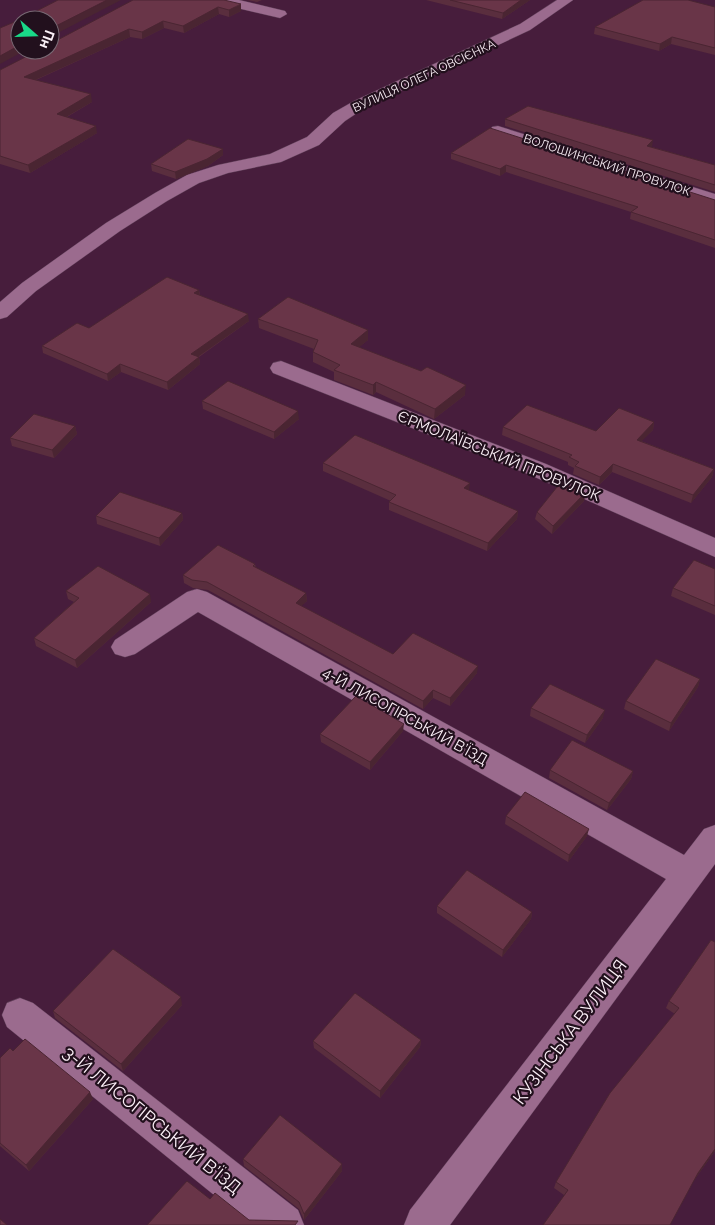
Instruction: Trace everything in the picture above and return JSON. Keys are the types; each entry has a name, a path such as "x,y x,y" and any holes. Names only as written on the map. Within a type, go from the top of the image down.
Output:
{"street":[{"path":"221,0 280,14"},
{"name":"ВУЛИЦЯ ОЛЕГА ОВСІЄНКА","path":"0,313 29,287 113,227 169,192 193,180 224,169 275,158 313,141 339,117 360,104 525,27 566,0"},
{"name":"ВОЛОШИНСЬКИЙ ПРОВУЛОК","path":"498,131 715,200"},
{"name":"ЄРМОЛАЇВСЬКИЙ ПРОВУЛОК","path":"281,368 537,469 715,548"},
{"name":"4-Й ЛИСОГІРСЬКИЙ В’ЇЗД","path":"126,647 197,599 689,874"},
{"name":"КУЗІНСЬКА ВУЛИЦЯ","path":"425,1225 715,839"},
{"name":"3-Й ЛИСОГІРСЬКИЙ В’ЇЗД","path":"20,1015 283,1225"}],"building":[{"path":"58,0 107,0 60,24 60,10 38,10"},
{"path":"133,0 224,0 241,4 229,10 218,7 183,26 163,21 142,32 129,29 24,77 91,94 57,114 96,126 28,165 0,156 0,70 20,60 60,60 60,39"},
{"path":"450,0 521,0 503,13"},
{"path":"643,0 688,0 715,7 715,48 672,37 660,44 595,27"},
{"path":"10,24 10,50 0,56 0,28"},
{"path":"528,106 653,140 647,146 715,165 715,185 505,119"},
{"path":"490,128 715,200 715,240 631,212 638,207 506,165 500,169 451,153"},
{"path":"188,139 223,149 207,159 175,172 151,164"},
{"path":"167,277 199,290 194,293 248,314 191,354 199,357 167,382 120,364 107,374 42,346 77,323 89,328"},
{"path":"288,297 368,330 351,344 421,371 427,367 466,385 435,409 376,382 373,385 334,370 340,365 313,352 318,340 258,319"},
{"path":"228,381 298,411 274,432 202,401"},
{"path":"527,405 596,431 619,408 654,422 637,440 714,469 693,495 613,464 600,477 575,466 579,462 569,457 572,455 503,427"},
{"path":"34,414 75,426 52,450 10,438"},
{"path":"355,435 470,483 464,488 518,511 488,543 389,502 396,495 323,463"},
{"path":"561,482 585,493 553,526 537,512"},
{"path":"120,492 182,513 159,538 96,516"},
{"path":"218,545 255,564 253,566 306,593 296,603 393,654 413,633 478,666 450,698 433,690 423,701 207,582 192,580 183,575"},
{"path":"694,560 715,569 715,606 673,588"},
{"path":"98,566 150,594 75,660 34,638 79,598 66,591"},
{"path":"656,659 700,679 671,723 626,701"},
{"path":"550,684 605,710 587,735 531,708"},
{"path":"356,696 404,724 370,762 320,734"},
{"path":"572,740 633,771 609,803 550,770"},
{"path":"525,792 589,829 569,855 506,816"},
{"path":"467,870 532,912 503,950 437,906"},
{"path":"711,940 715,942 715,1149 698,1173 670,1225 543,1225 568,1190 556,1182 610,1093 679,1008 669,1001"},
{"path":"113,949 181,997 121,1064 53,1011"},
{"path":"355,993 421,1040 380,1091 313,1041"},
{"path":"25,1039 90,1092 26,1165 0,1143 0,1058 10,1048 13,1051"},
{"path":"280,1115 342,1164 304,1214 299,1202 243,1159"},
{"path":"187,1181 210,1199 215,1193 249,1220 298,1221 295,1225 147,1225"},
{"path":"0,1219 7,1225 0,1225"}]}
